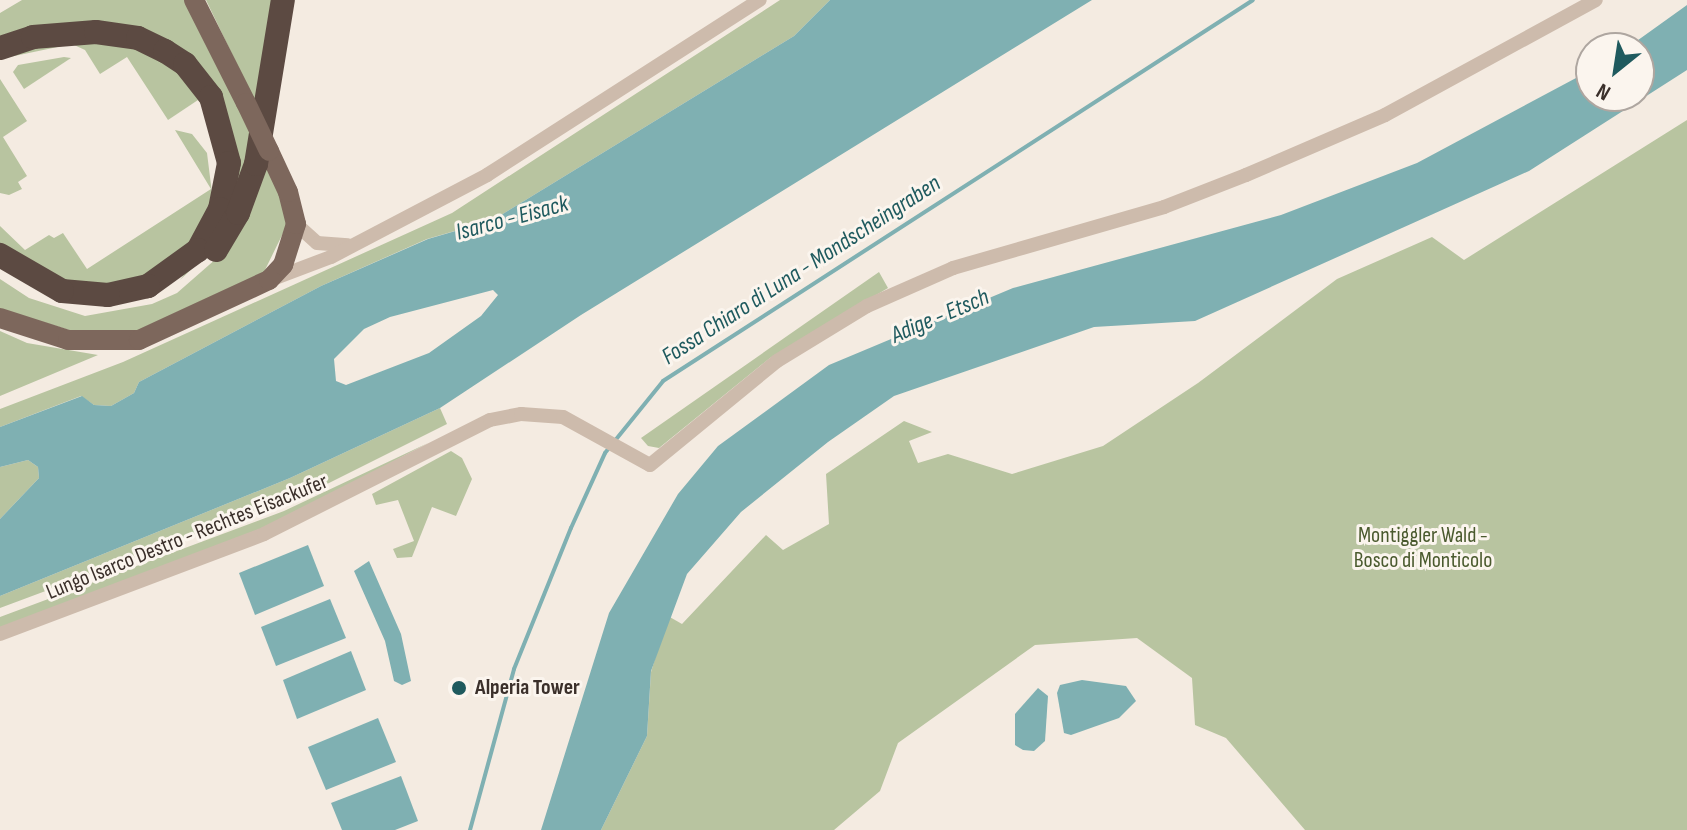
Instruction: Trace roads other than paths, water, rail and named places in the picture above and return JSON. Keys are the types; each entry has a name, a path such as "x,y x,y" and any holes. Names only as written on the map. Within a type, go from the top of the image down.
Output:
{"highway":[{"path":"0,272 41,297 103,310 164,295 192,277 238,213 256,164 283,0"},
{"path":"0,48 33,37 96,32 138,38 165,51 185,64 211,97 229,163 220,209 198,250 148,286 108,295 62,291 0,255"}],"main road":[{"path":"0,318 68,340 139,340 269,280 283,265 296,224 269,151 194,0"}],"street":[{"path":"269,280 290,276 487,175 760,0"},
{"name":"Lungo Isarco Destro - Rechtes Eisackufer","path":"0,634 264,534 490,420 548,415 597,436 650,465 777,361 867,306 953,268 1164,207 1246,175 1385,115 1596,0"},
{"path":"296,224 317,243 349,245"}],"water":[{"name":"Isarco - Eisack","path":"830,0 1092,0 581,315 440,408 290,478 0,596 0,519 39,478 38,467 28,460 0,467 0,427 82,396 94,405 111,406 134,393 139,382 321,286 428,239 493,220 794,36","holes":["493,290 498,295 481,316 429,353 346,385 336,381 334,359 364,329 390,317"]},
{"path":"1687,5 1687,70 1655,90 1655,32 1649,32"},
{"path":"1575,79 1575,112 1621,112 1529,171 1195,321 1094,327 894,396 828,442 741,512 687,574 651,671 647,736 601,830 541,830 609,613 678,494 718,446 829,365 1013,288 1281,215 1417,163"},
{"path":"308,545 324,586 255,615 239,573"},
{"path":"369,561 401,634 411,681 402,685 394,681 385,641 354,571"},
{"path":"330,599 346,638 276,666 261,627"},
{"path":"351,651 366,690 297,719 283,680"},
{"path":"1082,680 1126,686 1136,701 1119,718 1071,735 1064,733 1057,693 1060,685"},
{"path":"1038,688 1048,696 1045,741 1034,751 1023,750 1015,745 1015,714"},
{"path":"378,718 396,762 326,790 308,747"},
{"path":"401,776 418,821 395,830 342,830 331,803"}],"waterway":[{"name":"Fossa Chiaro di Luna - Mondscheingraben","path":"470,830 514,669 571,528 605,453 663,381 1253,0"}],"place":[{"name":"Alperia Tower","path":"459,688"}],"water label":[{"name":"Adige - Etsch","path":"940,316"}],"park label":[{"name":"Montiggler Wald - Bosco di Monticolo","path":"1423,548"}]}
